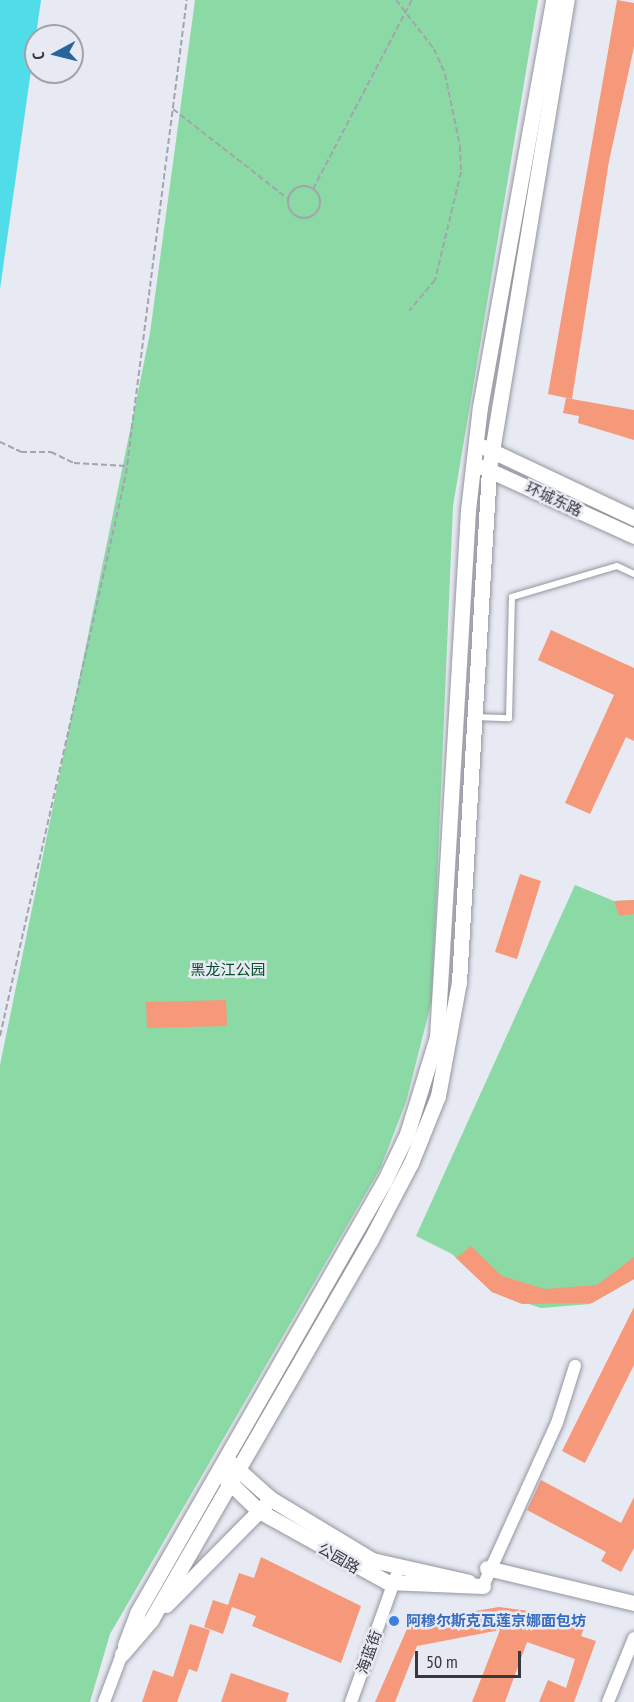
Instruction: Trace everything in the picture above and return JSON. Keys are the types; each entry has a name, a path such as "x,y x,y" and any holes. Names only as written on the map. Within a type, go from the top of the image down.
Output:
{"street":[{"path":"104,1702 137,1613 384,1182 407,1134 437,1037 473,466 553,0"},
{"path":"152,1620 385,1212 438,1096 459,982 489,469 567,0"},
{"name":"环城东路","path":"476,445 492,449 634,518"},
{"name":"环城东路","path":"473,466 489,469 634,536"},
{"path":"483,1586 486,1568 557,1423 575,1366"},
{"name":"公园路","path":"221,1466 372,1560 483,1586"},
{"name":"公园路","path":"235,1474 259,1511 393,1584 483,1586"},
{"path":"122,1654 152,1620 271,1499"},
{"name":"海蓝街","path":"351,1702 399,1568"},
{"path":"486,1568 520,1572 634,1603"},
{"path":"608,1702 634,1638"}],"lane":[{"path":"473,717 509,718 512,597 617,566 634,574"}],"path":[{"path":"0,1036 127,466 187,0"},
{"path":"396,0 434,49 445,74 457,114 461,172 435,279 409,311"},
{"path":"313,189 412,0"},
{"path":"173,109 288,199 293,213 312,216 319,203 313,189"},
{"path":"288,199 298,188 313,189"},
{"path":"0,442 21,452 51,452 74,463 127,466"}],"green space":[{"name":"黑龙江公园","path":"195,0 538,0 453,506 432,1000 406,1102 380,1169 110,1634 90,1702 0,1702 0,1065 150,333"},
{"path":"575,885 614,901 634,900 634,1279 590,1304 541,1308 492,1292 452,1254 416,1236"}],"water":[{"path":"0,0 41,0 38,24 24,24 24,84 29,84 0,289"}],"building":[{"path":"617,0 634,3 634,47 609,161 572,399 548,394"},
{"path":"566,398 634,410 634,440 578,423 579,416 563,413"},
{"path":"551,630 634,668 634,741 626,737 590,814 565,803 614,695 538,660"},
{"path":"520,874 541,881 517,959 495,952"},
{"path":"634,900 634,914 619,916 614,901"},
{"path":"226,1000 227,1026 147,1028 146,1002"},
{"path":"471,1246 502,1276 544,1289 597,1285 634,1257 634,1279 592,1303 522,1304 492,1292 456,1258"},
{"path":"634,1307 634,1365 585,1463 562,1451"},
{"path":"541,1480 621,1523 634,1497 634,1548 621,1572 601,1561 606,1552 527,1510"},
{"path":"261,1557 361,1606 341,1663 252,1626 256,1616 232,1607 223,1634 204,1627 213,1600 228,1605 239,1573 254,1578"},
{"path":"499,1607 538,1612 584,1628 581,1636 596,1641 574,1702 539,1702 548,1680 566,1688 575,1659 527,1642 505,1702 472,1702 500,1630 417,1646 395,1702 375,1702 410,1622"},
{"path":"190,1624 210,1630 197,1672 189,1669 177,1702 142,1702 153,1670 173,1677"},
{"path":"231,1673 289,1693 286,1702 221,1702"}],"place":[{"name":"阿穆尔斯克瓦莲京娜面包坊","path":"394,1621"}]}
